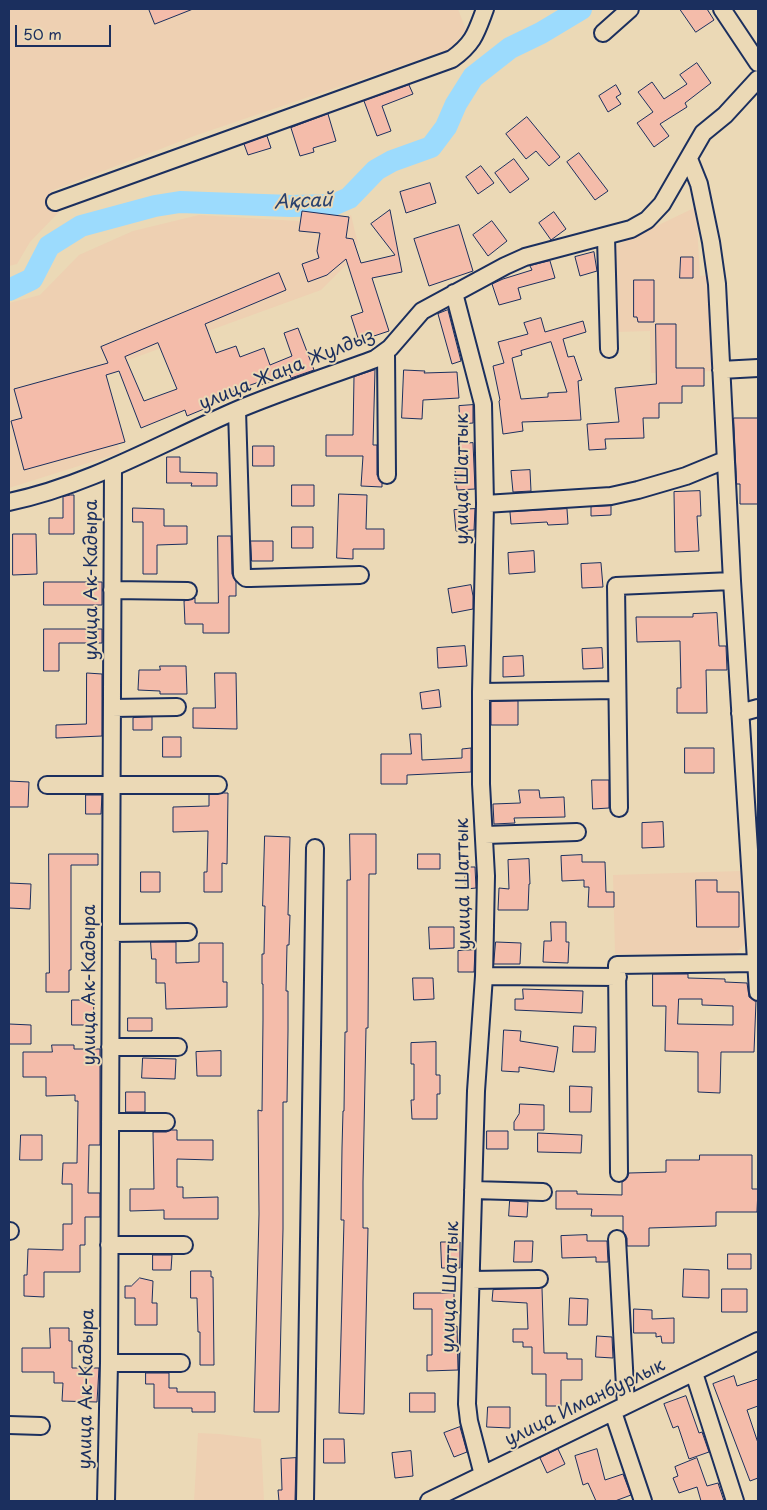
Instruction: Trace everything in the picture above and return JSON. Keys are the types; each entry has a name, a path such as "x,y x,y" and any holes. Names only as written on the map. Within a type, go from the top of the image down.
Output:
{"street":[{"path":"55,202 452,59 466,48 475,34 486,9"},
{"path":"603,33 630,9"},
{"path":"722,9 758,63"},
{"name":"улица Жана Жулдыз","path":"9,502 76,483 113,468 237,410 375,358 386,352 400,338 422,311 525,257 632,229 647,220 662,204 703,133 725,115 758,79"},
{"path":"689,159 699,184 711,242 717,284 732,581 758,991"},
{"path":"606,237 609,349"},
{"name":"улица Шаттык","path":"454,293 483,404 485,504 481,784 486,876 484,976 476,1091 467,1404 469,1420 483,1475"},
{"path":"386,352 387,475"},
{"path":"721,370 758,368"},
{"path":"237,410 242,574 246,578 360,575"},
{"path":"485,504 611,496 686,476 725,460"},
{"name":"улица Ак-Кадыра","path":"106,1501 109,1363 113,468"},
{"path":"619,808 616,586 732,581"},
{"path":"112,590 188,591"},
{"path":"481,692 617,690"},
{"path":"112,708 177,707"},
{"path":"740,713 758,708"},
{"path":"48,785 218,784"},
{"path":"485,835 577,832"},
{"path":"305,1501 315,848"},
{"path":"111,933 188,932"},
{"path":"619,1173 617,965 756,963"},
{"path":"484,976 618,977"},
{"path":"110,1047 178,1047"},
{"path":"110,1122 166,1122"},
{"path":"473,1190 543,1192"},
{"path":"617,1239 620,1409 643,1501"},
{"path":"109,1245 184,1245"},
{"path":"471,1280 539,1279"},
{"name":"улица Иманбурлык","path":"429,1501 454,1496 483,1475 758,1341"},
{"path":"109,1363 180,1363"},
{"path":"694,1372 735,1501"},
{"path":"9,1425 42,1426"}],"shaded area":[{"path":"9,9 458,9 466,30 450,49 197,135 51,191 59,212 30,242 17,264 9,266"},
{"path":"696,207 700,276 710,275 715,371 651,373 650,331 616,332 613,247"},
{"path":"199,215 330,223 351,215 358,244 350,261 321,290 98,371 120,453 9,488 9,303 40,295 79,255 133,231"},
{"path":"741,871 746,943 735,954 615,954 613,875"},
{"path":"198,1433 261,1439 264,1501 194,1501"}],"building":[{"path":"149,9 193,9 155,24"},
{"path":"680,9 707,9 714,20 696,32"},
{"path":"697,63 711,83 685,103 687,107 660,124 669,136 654,147 637,123 653,112 638,92 652,82 664,99 687,84 680,75"},
{"path":"409,85 413,94 382,106 391,131 377,136 364,101"},
{"path":"616,85 621,94 616,97 621,104 608,112 599,96"},
{"path":"328,114 336,141 313,148 314,152 300,156 291,128"},
{"path":"527,117 560,157 549,166 536,151 526,159 506,134"},
{"path":"267,136 271,148 248,155 244,144"},
{"path":"579,153 608,191 595,200 567,162"},
{"path":"514,159 529,179 510,193 495,173"},
{"path":"481,166 494,183 478,194 466,177"},
{"path":"430,183 436,203 406,213 400,192"},
{"path":"390,210 402,272 372,278 389,331 359,341 351,316 363,312 346,259 327,275 308,282 302,264 319,258 317,251 320,233 299,231 302,211 349,217 346,238 353,239 361,263 395,255 371,224"},
{"path":"554,212 566,229 551,240 539,223"},
{"path":"492,221 507,241 488,256 473,235"},
{"path":"459,225 473,271 429,286 414,239"},
{"path":"594,252 597,271 580,276 575,257"},
{"path":"681,257 693,257 693,278 680,278"},
{"path":"550,261 555,278 518,288 521,299 499,305 492,284 532,270 530,266"},
{"path":"279,273 286,290 205,324 216,353 236,346 240,357 264,348 270,365 292,356 284,333 298,328 314,370 291,378 290,375 260,385 259,382 228,393 230,397 203,407 204,409 187,416 185,410 141,428 119,371 106,375 125,442 24,470 11,421 22,418 14,389 108,363 101,347","holes":["158,343 177,389 144,401 125,357"]},
{"path":"634,280 654,280 654,322 638,322 637,317 634,317"},
{"path":"448,310 461,361 452,364 438,314"},
{"path":"541,318 545,332 583,321 586,332 563,339 568,357 574,356 582,380 578,381 581,420 522,422 523,431 503,434 500,400 493,366 504,363 498,342 528,334 524,323","holes":["551,342 567,392 548,393 548,397 521,399 512,358 522,355 521,351"]},
{"path":"656,324 676,324 676,368 704,368 704,386 682,386 682,403 659,403 659,418 643,418 644,438 605,439 606,449 589,450 587,424 619,422 615,388 656,384"},
{"path":"375,370 373,445 377,445 377,475 382,483 382,487 361,486 363,456 326,456 326,435 353,435 354,377"},
{"path":"404,370 425,371 424,373 457,372 459,398 423,400 422,419 402,418"},
{"path":"473,405 473,423 460,424 459,406"},
{"path":"734,418 758,418 758,504 740,504 740,484 737,484"},
{"path":"473,443 475,489 457,490 455,469 459,469 459,444"},
{"path":"253,446 274,446 274,466 253,466"},
{"path":"167,457 180,457 180,472 217,473 217,486 191,486 192,483 167,483"},
{"path":"530,470 531,491 513,492 511,471"},
{"path":"292,485 314,485 314,506 292,506"},
{"path":"700,491 701,516 697,516 699,551 675,552 674,492"},
{"path":"339,494 367,495 366,529 384,529 384,549 353,549 353,559 337,558"},
{"path":"74,495 74,534 49,534 49,518 63,518 63,497"},
{"path":"611,506 611,515 591,516 591,507"},
{"path":"133,508 164,509 164,526 187,526 187,544 157,545 157,574 143,574 143,522 133,522"},
{"path":"475,509 474,530 456,531 454,510"},
{"path":"567,509 568,524 548,525 547,522 511,524 510,512"},
{"path":"292,527 313,527 313,548 292,548"},
{"path":"13,534 36,534 37,574 13,575"},
{"path":"218,536 231,536 232,574 236,582 236,596 229,596 229,633 203,633 203,624 185,624 184,601 195,598 195,603 218,603"},
{"path":"251,541 273,541 273,561 252,561"},
{"path":"534,551 535,572 509,574 508,553"},
{"path":"601,563 603,587 582,588 581,564"},
{"path":"44,582 102,582 102,605 44,605"},
{"path":"471,585 473,609 452,613 448,589"},
{"path":"717,613 719,646 726,646 727,670 706,670 707,713 677,713 677,688 681,688 680,641 637,642 636,617 693,617 693,614"},
{"path":"44,629 102,629 102,643 59,643 59,671 44,671"},
{"path":"465,646 467,666 438,668 437,648"},
{"path":"602,648 603,668 583,669 582,649"},
{"path":"523,656 524,676 503,677 503,657"},
{"path":"160,666 186,666 187,694 160,694 160,691 138,690 139,670 160,670"},
{"path":"87,673 102,674 102,736 56,738 56,725 86,724"},
{"path":"215,673 236,673 237,729 193,728 193,708 215,708"},
{"path":"439,690 441,707 422,709 420,693"},
{"path":"518,701 518,725 491,725 491,702"},
{"path":"152,717 152,730 133,730 133,718"},
{"path":"410,734 421,734 422,760 462,758 462,749 471,748 471,772 407,775 407,784 381,784 381,754 411,754"},
{"path":"163,737 181,737 181,757 163,757"},
{"path":"685,748 714,748 714,773 685,773"},
{"path":"592,780 609,780 609,808 593,809"},
{"path":"9,781 29,782 28,807 9,807"},
{"path":"519,790 539,790 540,798 564,797 565,817 514,818 515,823 494,824 493,804 520,803"},
{"path":"228,793 227,864 222,863 222,892 204,892 204,872 207,872 208,831 173,832 173,807 209,806 209,795"},
{"path":"86,795 102,795 101,814 86,814"},
{"path":"663,822 664,847 642,848 642,823"},
{"path":"350,834 376,834 376,874 369,874 368,1028 366,1028 363,1182 363,1228 368,1228 364,1414 339,1413 344,1220 341,1220 342,1148 345,1032 347,1032 347,880 350,880"},
{"path":"265,836 290,837 288,915 290,915 286,991 288,991 287,1102 283,1102 283,1229 279,1412 254,1412 259,1214 258,1110 262,1111 262,954 264,954"},
{"path":"49,854 98,854 98,865 71,865 71,970 69,970 69,992 46,992 46,973 49,973"},
{"path":"418,854 440,854 440,869 418,869"},
{"path":"582,855 582,862 605,862 606,892 614,892 614,907 588,907 589,887 584,887 584,880 562,881 561,856"},
{"path":"529,859 528,910 498,910 499,888 509,889 508,860"},
{"path":"465,867 475,867 476,888 466,889"},
{"path":"141,872 160,872 160,892 141,892"},
{"path":"696,880 717,880 717,892 739,892 739,927 697,927"},
{"path":"9,883 31,884 30,909 9,908"},
{"path":"551,922 566,922 566,942 569,942 568,963 543,962 544,941 551,941"},
{"path":"429,927 454,927 454,948 430,949"},
{"path":"151,942 176,942 176,963 199,962 199,943 223,943 223,982 227,982 227,1007 166,1009 165,983 156,983 156,959 152,959"},
{"path":"496,942 521,943 520,964 494,964"},
{"path":"475,950 474,972 458,972 458,951"},
{"path":"653,974 688,974 688,978 725,979 725,982 747,983 749,997 756,1001 754,1052 721,1052 720,1093 698,1092 698,1052 665,1051 666,1006 653,1006","holes":["679,999 702,999 702,1005 733,1006 733,1025 678,1024"]},
{"path":"413,978 433,978 434,999 414,1000"},
{"path":"523,989 583,991 582,1013 515,1010 515,999 523,999"},
{"path":"72,1000 94,1000 93,1025 72,1025"},
{"path":"128,1018 152,1018 152,1031 128,1031"},
{"path":"9,1024 31,1025 31,1044 9,1044"},
{"path":"574,1026 596,1027 595,1052 573,1052"},
{"path":"504,1030 521,1031 520,1041 558,1047 554,1072 519,1067 519,1072 502,1071"},
{"path":"436,1042 436,1075 440,1075 440,1094 437,1094 437,1119 412,1119 411,1100 414,1100 414,1064 411,1064 411,1043"},
{"path":"52,1045 74,1045 74,1049 100,1049 100,1145 89,1145 88,1193 100,1193 100,1217 85,1217 85,1245 80,1245 80,1272 44,1272 44,1297 24,1296 24,1275 27,1275 28,1249 63,1250 63,1224 72,1224 72,1184 62,1184 63,1163 77,1163 78,1101 75,1101 75,1095 46,1096 46,1077 23,1077 23,1052 52,1052"},
{"path":"221,1051 221,1076 197,1076 196,1052"},
{"path":"143,1058 176,1059 175,1079 142,1078"},
{"path":"570,1086 592,1087 591,1112 570,1112"},
{"path":"126,1092 145,1092 145,1112 126,1112"},
{"path":"520,1104 544,1105 544,1130 514,1130 514,1122 519,1114"},
{"path":"177,1130 177,1140 213,1140 213,1160 177,1159 177,1187 183,1187 183,1198 218,1197 218,1219 164,1219 164,1210 130,1211 130,1189 154,1189 153,1132"},
{"path":"487,1131 508,1131 508,1149 487,1149"},
{"path":"538,1133 582,1135 581,1153 538,1152"},
{"path":"21,1135 42,1135 42,1160 20,1160"},
{"path":"700,1155 752,1155 752,1189 758,1189 757,1212 716,1212 716,1226 649,1228 649,1246 627,1246 627,1238 623,1231 623,1216 591,1216 592,1209 556,1209 556,1191 577,1191 577,1194 622,1195 622,1182 629,1173 666,1172 666,1160 699,1160"},
{"path":"510,1201 528,1202 527,1217 509,1216"},
{"path":"587,1235 587,1241 607,1241 608,1262 596,1262 596,1257 562,1258 561,1236"},
{"path":"515,1241 533,1241 532,1262 514,1262"},
{"path":"441,1242 460,1242 460,1268 442,1268"},
{"path":"728,1254 751,1254 751,1269 728,1269"},
{"path":"153,1255 172,1255 171,1270 153,1270"},
{"path":"684,1269 709,1270 709,1298 683,1297"},
{"path":"191,1271 211,1271 211,1277 213,1277 214,1365 200,1365 197,1298 191,1298"},
{"path":"140,1278 153,1281 152,1303 157,1303 157,1325 135,1325 135,1298 125,1298 125,1286 131,1286"},
{"path":"542,1288 544,1353 567,1353 567,1359 582,1359 582,1380 561,1380 561,1406 546,1406 546,1374 532,1374 532,1347 523,1347 523,1342 513,1342 513,1329 528,1329 527,1303 492,1301 493,1290"},
{"path":"722,1289 747,1289 747,1312 722,1312"},
{"path":"414,1293 454,1293 454,1326 457,1326 458,1370 427,1371 427,1355 432,1355 432,1309 414,1309"},
{"path":"570,1298 588,1299 587,1325 569,1325"},
{"path":"634,1309 652,1310 652,1319 674,1318 674,1343 662,1343 661,1336 656,1337 656,1333 634,1333"},
{"path":"50,1328 69,1328 69,1341 72,1341 72,1368 99,1368 97,1402 62,1401 63,1383 54,1383 54,1372 22,1372 22,1348 50,1348"},
{"path":"597,1336 612,1337 613,1358 596,1357"},
{"path":"146,1373 169,1373 169,1388 177,1388 177,1392 215,1392 215,1412 192,1412 192,1408 154,1408 154,1384 146,1384"},
{"path":"734,1376 737,1386 758,1379 758,1406 747,1410 758,1443 758,1478 750,1481 713,1384"},
{"path":"410,1393 435,1393 435,1412 410,1412"},
{"path":"686,1396 699,1433 702,1432 709,1452 689,1459 678,1426 673,1428 664,1404"},
{"path":"488,1407 510,1407 510,1428 487,1427"},
{"path":"460,1427 467,1452 454,1457 444,1433"},
{"path":"324,1439 344,1439 345,1463 324,1463"},
{"path":"558,1449 565,1464 547,1473 540,1458"},
{"path":"597,1449 605,1480 623,1474 631,1495 615,1501 596,1501 588,1483 583,1485 575,1456"},
{"path":"411,1451 413,1476 395,1478 392,1453"},
{"path":"296,1458 295,1501 279,1501 278,1490 282,1490 281,1459"},
{"path":"697,1458 707,1486 718,1483 724,1501 701,1501 697,1487 679,1493 673,1478 678,1476 675,1467"}],"waterway":[{"name":"Ақсай","path":"9,290 32,279 49,246 81,226 155,206 180,202 291,206 333,205 349,198 376,170 392,161 431,147 446,127 456,104 473,77 510,48 541,33 581,9"}]}
